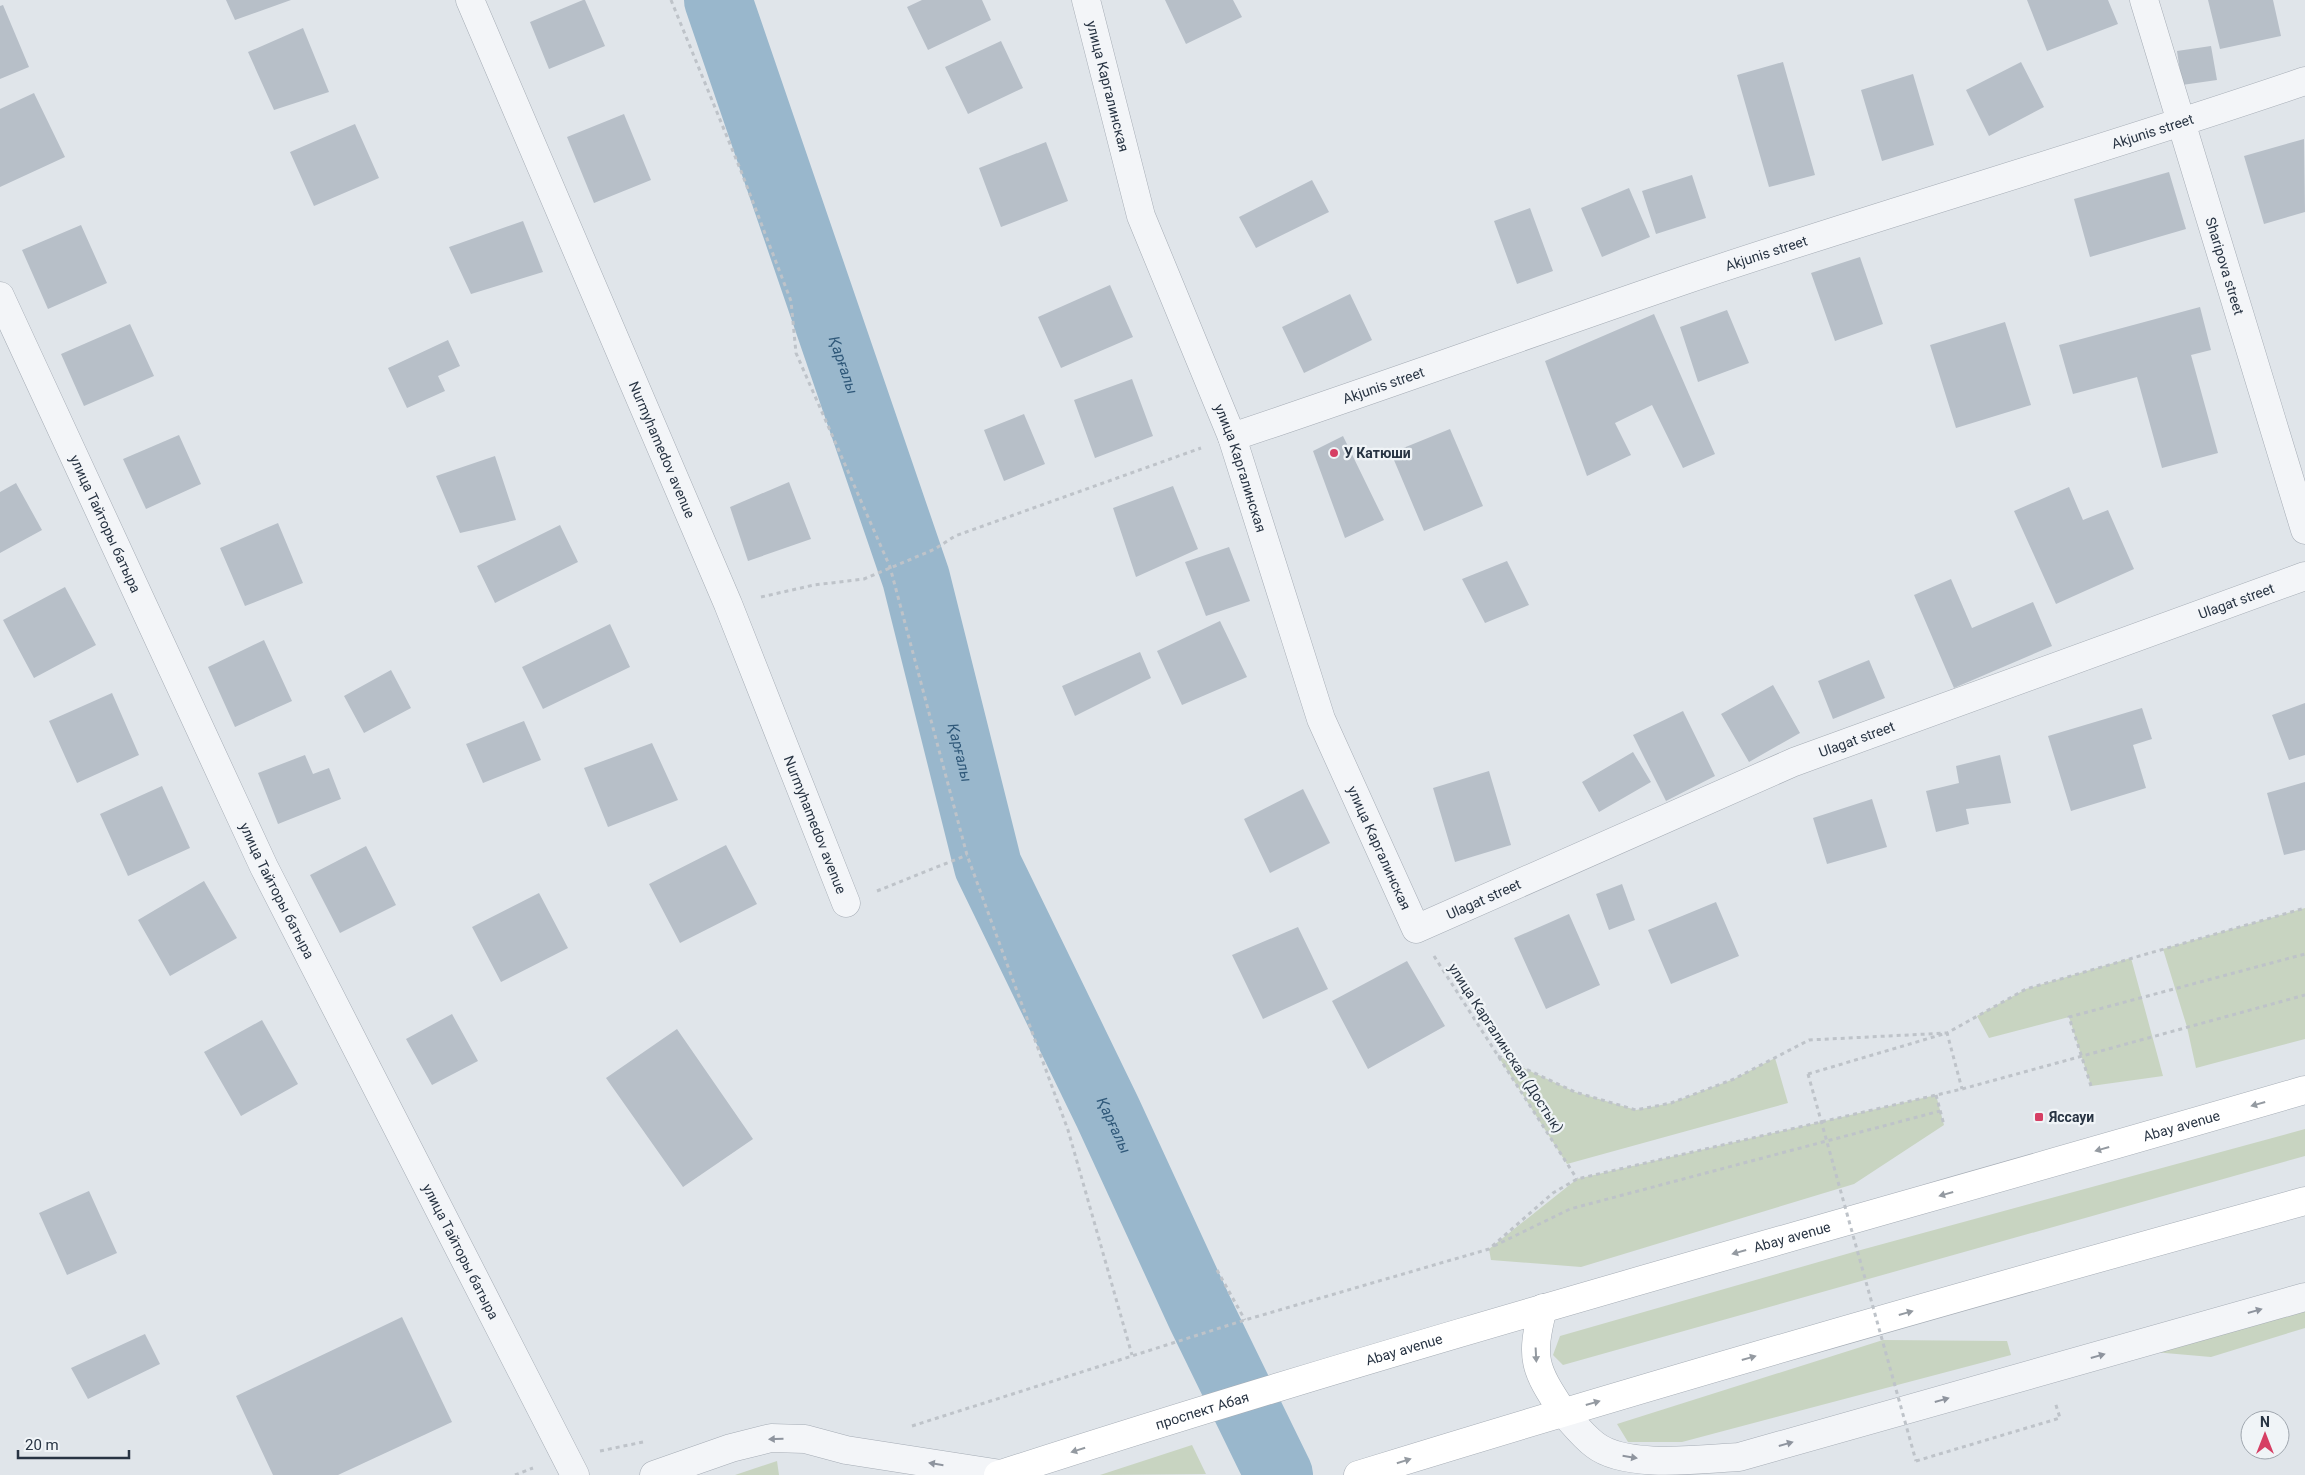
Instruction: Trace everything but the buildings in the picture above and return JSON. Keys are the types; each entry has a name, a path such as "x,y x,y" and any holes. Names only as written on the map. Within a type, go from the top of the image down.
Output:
{"main road":[{"name":"Abay avenue","path":"1281,1387 1543,1308 2033,1170 2305,1090"},
{"path":"1358,1475 1563,1412 2083,1262 2305,1201"},
{"path":"1543,1308 1536,1337 1535,1361 1546,1386 1563,1412"},
{"name":"проспект Абая","path":"1000,1474 1281,1387"}],"street":[{"name":"Nurmyhamedov avenue","path":"470,0 728,604 846,903"},
{"name":"улица Каргалинская","path":"1086,0 1141,216 1232,437 1321,719 1416,928"},
{"name":"Sharipova street","path":"2144,0 2183,122 2305,530"},
{"name":"Akjunis street","path":"1232,437 1403,380 1689,279 2183,122 2305,81"},
{"name":"улица Тайторы батыра","path":"0,296 264,867 575,1475"},
{"name":"Ulagat street","path":"1416,928 1794,762 2305,576"},
{"path":"1563,1412 1596,1446 1625,1457 1742,1466 2305,1297"},
{"path":"654,1475 731,1448 771,1438 805,1439 846,1450 1000,1474"}],"path":[{"path":"670,0 741,171 791,301 796,353 890,567 967,855 1068,1130 1132,1355 1489,1249 1570,1209 1940,1111"},
{"path":"728,604 814,585 864,579 935,549 955,536 1232,437"},
{"path":"846,903 967,855"},
{"path":"2060,1418 1916,1461 1808,1074 1947,1033 2026,989 2305,908"},
{"name":"улица Каргалинская (Достык)","path":"1416,928 1577,1179"},
{"path":"2091,1086 2069,1017 2305,954"},
{"path":"1489,1249 1553,1194 1577,1179 1962,1089 2305,995"},
{"path":"1498,1056 1575,1092 1636,1110 1671,1103 1734,1079 1809,1040 1947,1033"},
{"path":"1947,1033 1962,1089"},
{"path":"1936,1095 1944,1125"},
{"path":"1217,1270 1245,1320"}],"green space":[{"path":"2305,908 2305,1039 2196,1068 2187,1027 2163,949"},
{"path":"2131,958 2163,1076 2091,1086 2069,1017 1989,1038 1977,1016 2026,989"},
{"path":"1498,1056 1575,1092 1636,1110 1671,1103 1734,1079 1775,1058 1788,1103 1567,1164"},
{"path":"1936,1095 1944,1125 1854,1184 1581,1267 1491,1260 1489,1249 1577,1179"},
{"path":"2305,1129 2305,1156 1563,1365 1553,1355 1560,1336 1857,1251"},
{"path":"2305,1304 2305,1328 2211,1357 2142,1351"},
{"path":"1883,1340 2007,1341 2011,1355 1682,1442 1628,1442 1617,1424"},
{"path":"1192,1445 1206,1474 1100,1475"},
{"path":"777,1461 779,1475 735,1475"}],"waterway":[{"name":"Қарғалы","path":"718,0 916,578 988,866 1108,1113 1200,1313 1279,1475"}],"place":[{"name":"У Катюши","path":"1334,453"},
{"name":"Яссауи","path":"2039,1117"}]}
